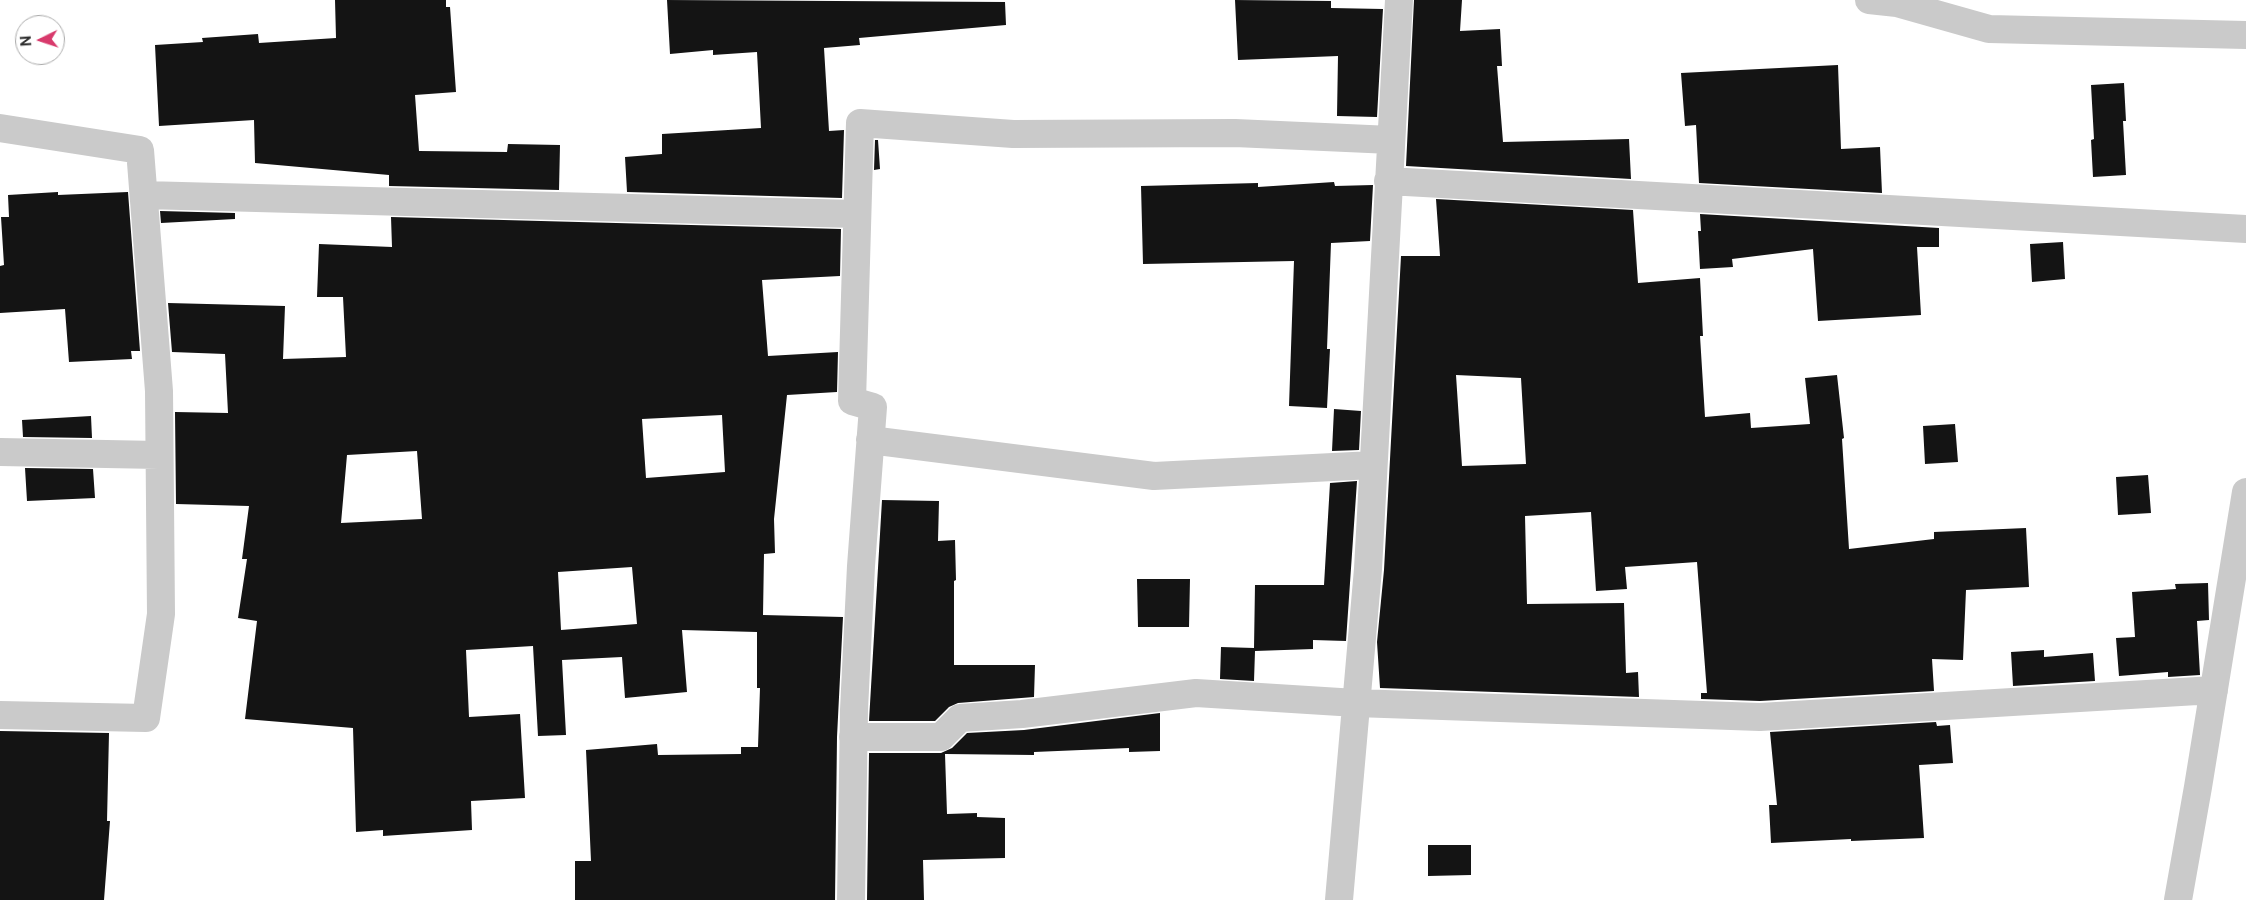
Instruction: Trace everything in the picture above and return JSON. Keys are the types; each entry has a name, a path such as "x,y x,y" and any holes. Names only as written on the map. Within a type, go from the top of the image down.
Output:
{"street":[{"path":"1339,900 1368,569 1399,0"},
{"path":"1869,0 1897,2 1989,29 2246,36"},
{"path":"851,900 854,737 861,566 873,407 852,401 860,123 1013,134 1235,133 1390,140"},
{"path":"0,128 140,150 159,391 161,614 146,718 0,715"},
{"path":"1388,181 2246,229"},
{"path":"144,195 856,214"},
{"path":"870,440 1154,476 1373,465"},
{"path":"0,452 159,456"},
{"path":"2178,900 2246,492"},
{"path":"854,737 941,737 960,718 1022,714 1196,693 1356,703 1760,717 2214,690"}],"building":[{"path":"335,0 446,0 446,7 450,7 456,92 415,95 419,151 507,152 508,144 560,145 559,190 389,186 389,175 255,163 254,120 159,126 155,45 203,42 202,38 258,34 259,43 336,38"},
{"path":"667,0 1005,2 1006,25 859,38 860,45 824,48 829,131 844,130 842,198 627,192 625,157 662,154 662,134 761,128 757,52 713,55 713,50 670,54"},
{"path":"1235,0 1331,1 1331,8 1383,9 1377,117 1337,116 1338,56 1238,60"},
{"path":"1414,0 1462,0 1460,31 1500,29 1502,66 1497,66 1503,142 1629,139 1631,179 1406,166"},
{"path":"1838,65 1841,149 1880,147 1882,193 1699,183 1696,125 1685,126 1681,73"},
{"path":"2124,83 2126,121 2123,121 2126,175 2093,177 2091,140 2094,139 2091,85"},
{"path":"875,140 878,140 880,169 874,170"},
{"path":"1334,182 1335,186 1373,185 1370,241 1331,243 1327,349 1330,349 1327,408 1289,406 1294,261 1143,264 1141,186 1258,183 1258,187"},
{"path":"58,192 58,195 128,192 140,351 131,351 132,359 69,362 65,309 0,313 0,266 4,265 1,217 9,217 8,195"},
{"path":"1436,199 1633,210 1638,283 1700,278 1703,336 1700,336 1705,417 1750,413 1751,428 1810,424 1805,378 1837,375 1844,438 1842,439 1849,549 1934,539 1934,532 2026,528 2029,587 1966,590 1963,660 1932,659 1934,691 1760,701 1701,699 1701,693 1707,693 1697,562 1625,567 1627,589 1596,591 1591,512 1525,516 1527,604 1624,603 1626,673 1638,672 1639,697 1380,688 1377,642 1384,570 1401,256 1440,256","holes":["1456,375 1521,378 1526,464 1462,466"]},
{"path":"160,211 235,213 235,219 161,223"},
{"path":"1700,214 1939,228 1939,247 1917,247 1921,315 1818,321 1813,249 1732,259 1733,267 1700,269 1698,231 1701,231"},
{"path":"391,217 841,229 840,276 762,280 768,356 838,352 837,392 787,395 774,519 775,553 764,554 763,615 843,617 837,737 835,900 575,900 575,861 591,861 586,750 657,744 658,755 741,754 741,747 758,747 760,688 757,688 757,632 682,630 687,692 625,698 622,657 562,660 566,735 538,736 533,646 466,650 469,717 520,714 525,798 471,801 472,830 383,836 383,830 356,832 353,728 245,719 257,621 238,618 247,559 242,559 249,506 176,504 175,412 228,413 225,354 172,352 168,303 285,306 283,359 346,357 343,297 317,297 319,244 392,247","holes":["722,415 725,472 646,478 642,419","417,451 422,519 341,523 347,455","632,567 637,624 561,630 558,572"]},
{"path":"2063,242 2065,279 2032,282 2030,244"},
{"path":"1334,409 1361,411 1359,450 1332,451"},
{"path":"91,416 92,438 23,437 22,420"},
{"path":"1955,424 1958,462 1925,464 1923,426"},
{"path":"25,468 93,469 95,498 27,501"},
{"path":"2148,475 2151,513 2118,515 2116,477"},
{"path":"1357,481 1346,641 1313,640 1313,649 1255,651 1254,681 1220,679 1221,647 1254,648 1255,585 1324,585 1330,483"},
{"path":"882,500 939,501 938,541 955,540 954,665 1035,665 1034,697 958,703 949,707 935,721 869,721"},
{"path":"1137,579 1190,579 1189,627 1138,627"},
{"path":"2208,583 2209,620 2197,621 2200,675 2168,677 2168,672 2119,676 2116,638 2135,637 2132,592 2176,589 2175,584"},
{"path":"2044,650 2044,657 2093,653 2095,681 2013,686 2011,652"},
{"path":"1160,713 1160,751 1129,752 1129,748 1034,752 1034,755 945,754 947,814 977,813 977,817 1005,818 1005,858 923,860 924,900 867,900 869,753 941,753 952,748 967,733 1024,730"},
{"path":"1936,722 1937,726 1950,725 1953,763 1919,765 1924,838 1771,843 1769,805 1777,805 1770,732"},
{"path":"0,731 109,733 107,821 110,821 104,900 0,900"},
{"path":"1428,845 1471,845 1471,875 1428,876"}]}
